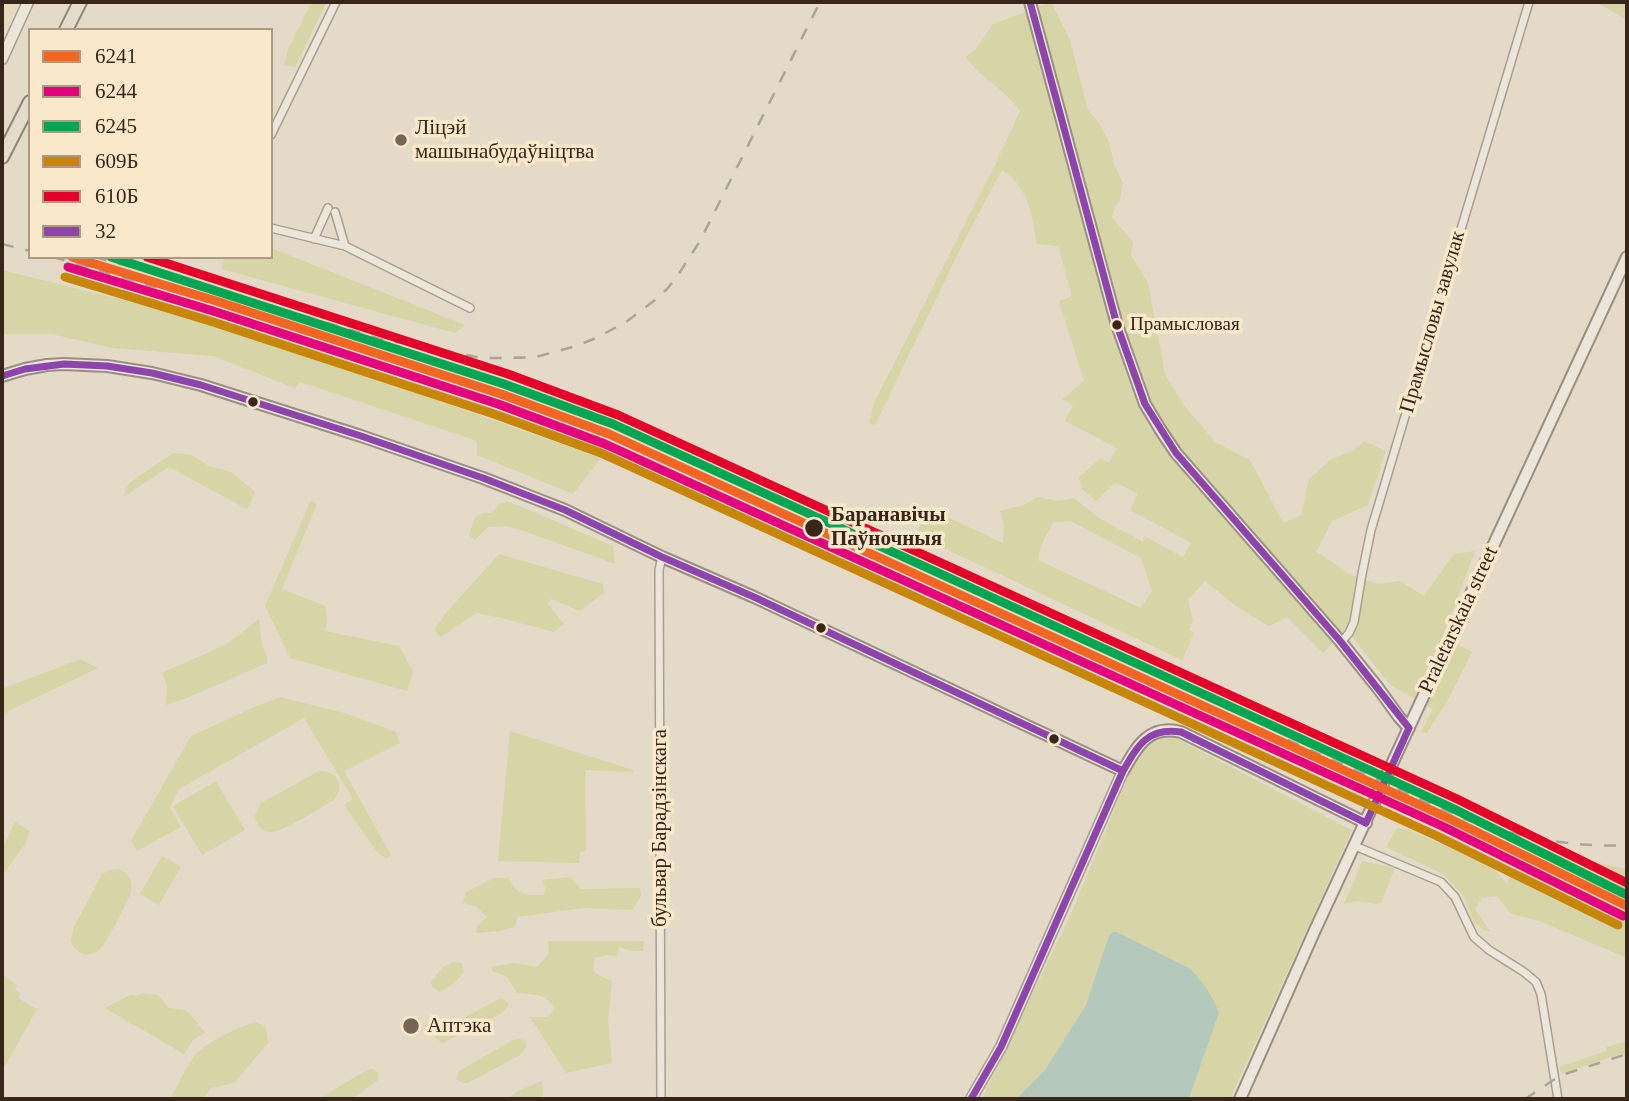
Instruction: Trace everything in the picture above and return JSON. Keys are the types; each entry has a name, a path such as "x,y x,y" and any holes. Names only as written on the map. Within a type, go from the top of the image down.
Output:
{"main road":[{"path":"67,28 80,2"},
{"path":"1030,2 1117,325 1145,404 1176,453 1341,642 1399,718 1409,727"},
{"path":"2,157 28,106"},
{"name":"Praletarskaia street","path":"1240,1099 1315,930 1627,257"},
{"path":"2,376 25,369 64,364 107,366 152,373 188,381 361,436 483,478 565,510 1124,771 1133,753 1144,740 1158,731 1170,729 1366,823"}],"street":[{"path":"2,60 28,2"},
{"path":"273,131 336,2"},
{"name":"Прамысловы завулак","path":"1341,642 1354,622 1371,530 1529,2"},
{"path":"314,239 332,210 345,246"},
{"path":"273,229 345,246 470,308"},
{"name":"бульвар Барадзінскага","path":"661,1099 662,557"},
{"path":"971,1099 1001,1047 1124,771"},
{"path":"1355,846 1441,882 1455,897 1474,937 1536,982 1541,994 1558,1099"}],"shaded area":[{"path":"2,2 15,2 2,29"},
{"path":"312,2 327,2 295,67 284,65 288,50"},
{"path":"1051,2 1070,40 1088,110 1109,142 1114,164 1123,184 1120,199 1111,216 1133,242 1131,255 1148,283 1165,374 1183,404 1215,442 1250,460 1283,523 1301,515 1309,479 1330,460 1353,451 1364,441 1386,451 1368,505 1332,521 1316,552 1346,573 1378,584 1400,581 1424,596 1454,554 1475,551 1443,636 1472,652 1449,698 1427,733 1421,732 1433,709 1390,685 1346,629 1323,653 1287,617 1269,626 1236,606 1205,581 1188,600 1193,619 1189,630 1194,633 1182,660 916,535 928,508 1003,543 1004,525 1000,511 1023,505 1037,497 1059,501 1074,498 1099,518 1143,542 1144,536 1183,557 1191,543 1130,510 1138,494 1121,485 1114,484 1096,501 1081,488 1079,477 1100,459 1109,463 1117,448 1065,421 1073,405 1062,399 1084,381 1059,301 1072,296 1058,246 1037,244 1028,202 1018,185 1002,170 964,241 875,425 869,423 874,403 1020,111 966,57 975,50 993,24","holes":["1070,521 1141,558 1152,591 1141,608 1038,560 1042,545 1054,522"]},
{"path":"1596,2 1627,2 1627,20"},
{"path":"273,249 276,250 465,325 455,333 221,269 224,259 273,259"},
{"path":"2,270 220,324 601,458 573,494 477,455 477,441 300,382 295,388 213,356 112,348 52,334 2,334"},
{"path":"173,453 192,455 209,466 231,472 255,492 247,509 169,467 123,497 129,483"},
{"path":"311,500 317,504 282,589 325,606 325,631 399,646 413,671 407,691 290,658 265,606"},
{"path":"508,502 613,546 615,564 506,526 488,527 475,540 469,535 475,517 492,513 499,504"},
{"path":"499,554 603,584 604,593 580,611 551,599 548,604 564,624 554,632 476,613 441,637 434,630"},
{"path":"259,619 267,663 166,705 167,686 162,673 227,644"},
{"path":"80,659 98,668 8,711 2,721 2,689"},
{"path":"280,697 344,713 396,732 400,743 344,771 391,855 387,859 378,853 344,805 353,799 304,718 179,789 170,807 181,827 137,851 131,841 191,736"},
{"path":"510,731 633,770 585,770 586,851 580,852 579,863 498,861"},
{"path":"1170,735 1352,830 1230,1099 1188,1099 1219,1013 1205,986 1191,969 1117,932 1109,936 1086,1005 1045,1070 1016,1099 982,1099 1070,916 1135,760 1147,745"},
{"path":"319,771 331,773 338,780 339,789 334,800 278,831 269,832 260,828 255,815 261,803"},
{"path":"216,781 245,830 202,855 173,806"},
{"path":"15,822 30,831 26,843 2,875 2,849"},
{"path":"1397,828 1406,829 1487,863 1507,883 1527,848 1627,869 1627,958 1542,922 1510,913 1497,896 1482,898 1475,909 1490,931 1485,931 1474,922 1463,895 1443,874 1386,847"},
{"path":"162,856 181,867 159,905 140,894"},
{"path":"1362,861 1395,868 1381,903 1358,901 1344,904"},
{"path":"119,869 130,879 130,895 111,933 99,950 83,954 71,942 73,929 102,874"},
{"path":"570,877 581,889 640,888 641,896 632,910 584,908 517,917 515,927 476,933 477,926 487,917 476,906 463,903 466,892 494,878 508,878 515,888 523,893 544,895 542,880"},
{"path":"1113,932 1191,969 1214,1001 1219,1013 1189,1098 1016,1099 1045,1070 1086,1005 1106,944"},
{"path":"548,941 644,941 643,951 619,947 617,956 595,958 593,970 612,981 608,1020 612,1063 566,1073 530,1017 548,1017 555,1008 543,997 517,993 507,977 492,971 492,967 513,963 537,967 549,953"},
{"path":"453,962 461,963 464,970 453,983 439,992 432,987 431,982 443,967"},
{"path":"2,975 17,985 15,990 20,993 18,998 37,1009 2,1071"},
{"path":"142,993 158,995 169,1008 185,1010 205,1033 193,1040 184,1054 105,1008 130,995 137,996"},
{"path":"501,998 508,1003 502,1013 443,1043 435,1038 437,1032"},
{"path":"256,1022 266,1028 268,1043 234,1083 211,1088 203,1099 170,1099 199,1051 223,1036"},
{"path":"519,1039 524,1040 527,1046 520,1055 468,1083 456,1079 459,1071"},
{"path":"1627,1041 1627,1053 1562,1074 1559,1067"},
{"path":"373,1069 378,1073 378,1080 358,1095 348,1099 318,1099 367,1070"},
{"path":"542,1081 543,1095 539,1099 507,1099 518,1091"}],"railway":[{"path":"102,259 380,339 482,358 536,357 576,346 626,322 655,300 678,275 700,241 820,2"},
{"path":"2,244 28,250"},
{"path":"60,259 154,287 216,301"},
{"path":"1288,740 1467,820 1526,836 1566,843 1627,845"},
{"path":"1581,885 1627,909"},
{"path":"1525,1099 1568,1073 1627,1054"}],"transit line":[{"name":"32","path":"1030,2 1117,325 1145,404 1176,453 1341,642 1409,728"},
{"name":"6241","path":"79,259 501,394 609,434 1446,817 1627,906"},
{"name":"6245","path":"117,259 504,384 613,424 1450,807 1627,895"},
{"name":"610Б","path":"153,259 508,374 618,415 1455,798 1627,883"},
{"name":"6244","path":"68,267 498,404 605,444 1442,826 1623,916"},
{"name":"609Б","path":"65,277 210,321 494,414 601,453 1437,836 1618,925"},
{"name":"32","path":"2,376 25,369 64,364 107,366 152,373 201,385 483,478 565,510 1123,771"},
{"name":"32","path":"1366,823 1409,728"},
{"name":"32","path":"971,1099 1001,1047 1123,771 1139,746 1152,735 1160,732 1181,732 1366,823"}],"place":[{"name":"Ліцэй машынабудаўніцтва","path":"401,140"},
{"name":"Прамысловая","path":"1117,325"},
{"name":"Баранавічы Паўночныя","path":"814,528"},
{"name":"Аптэка","path":"411,1026"}]}
